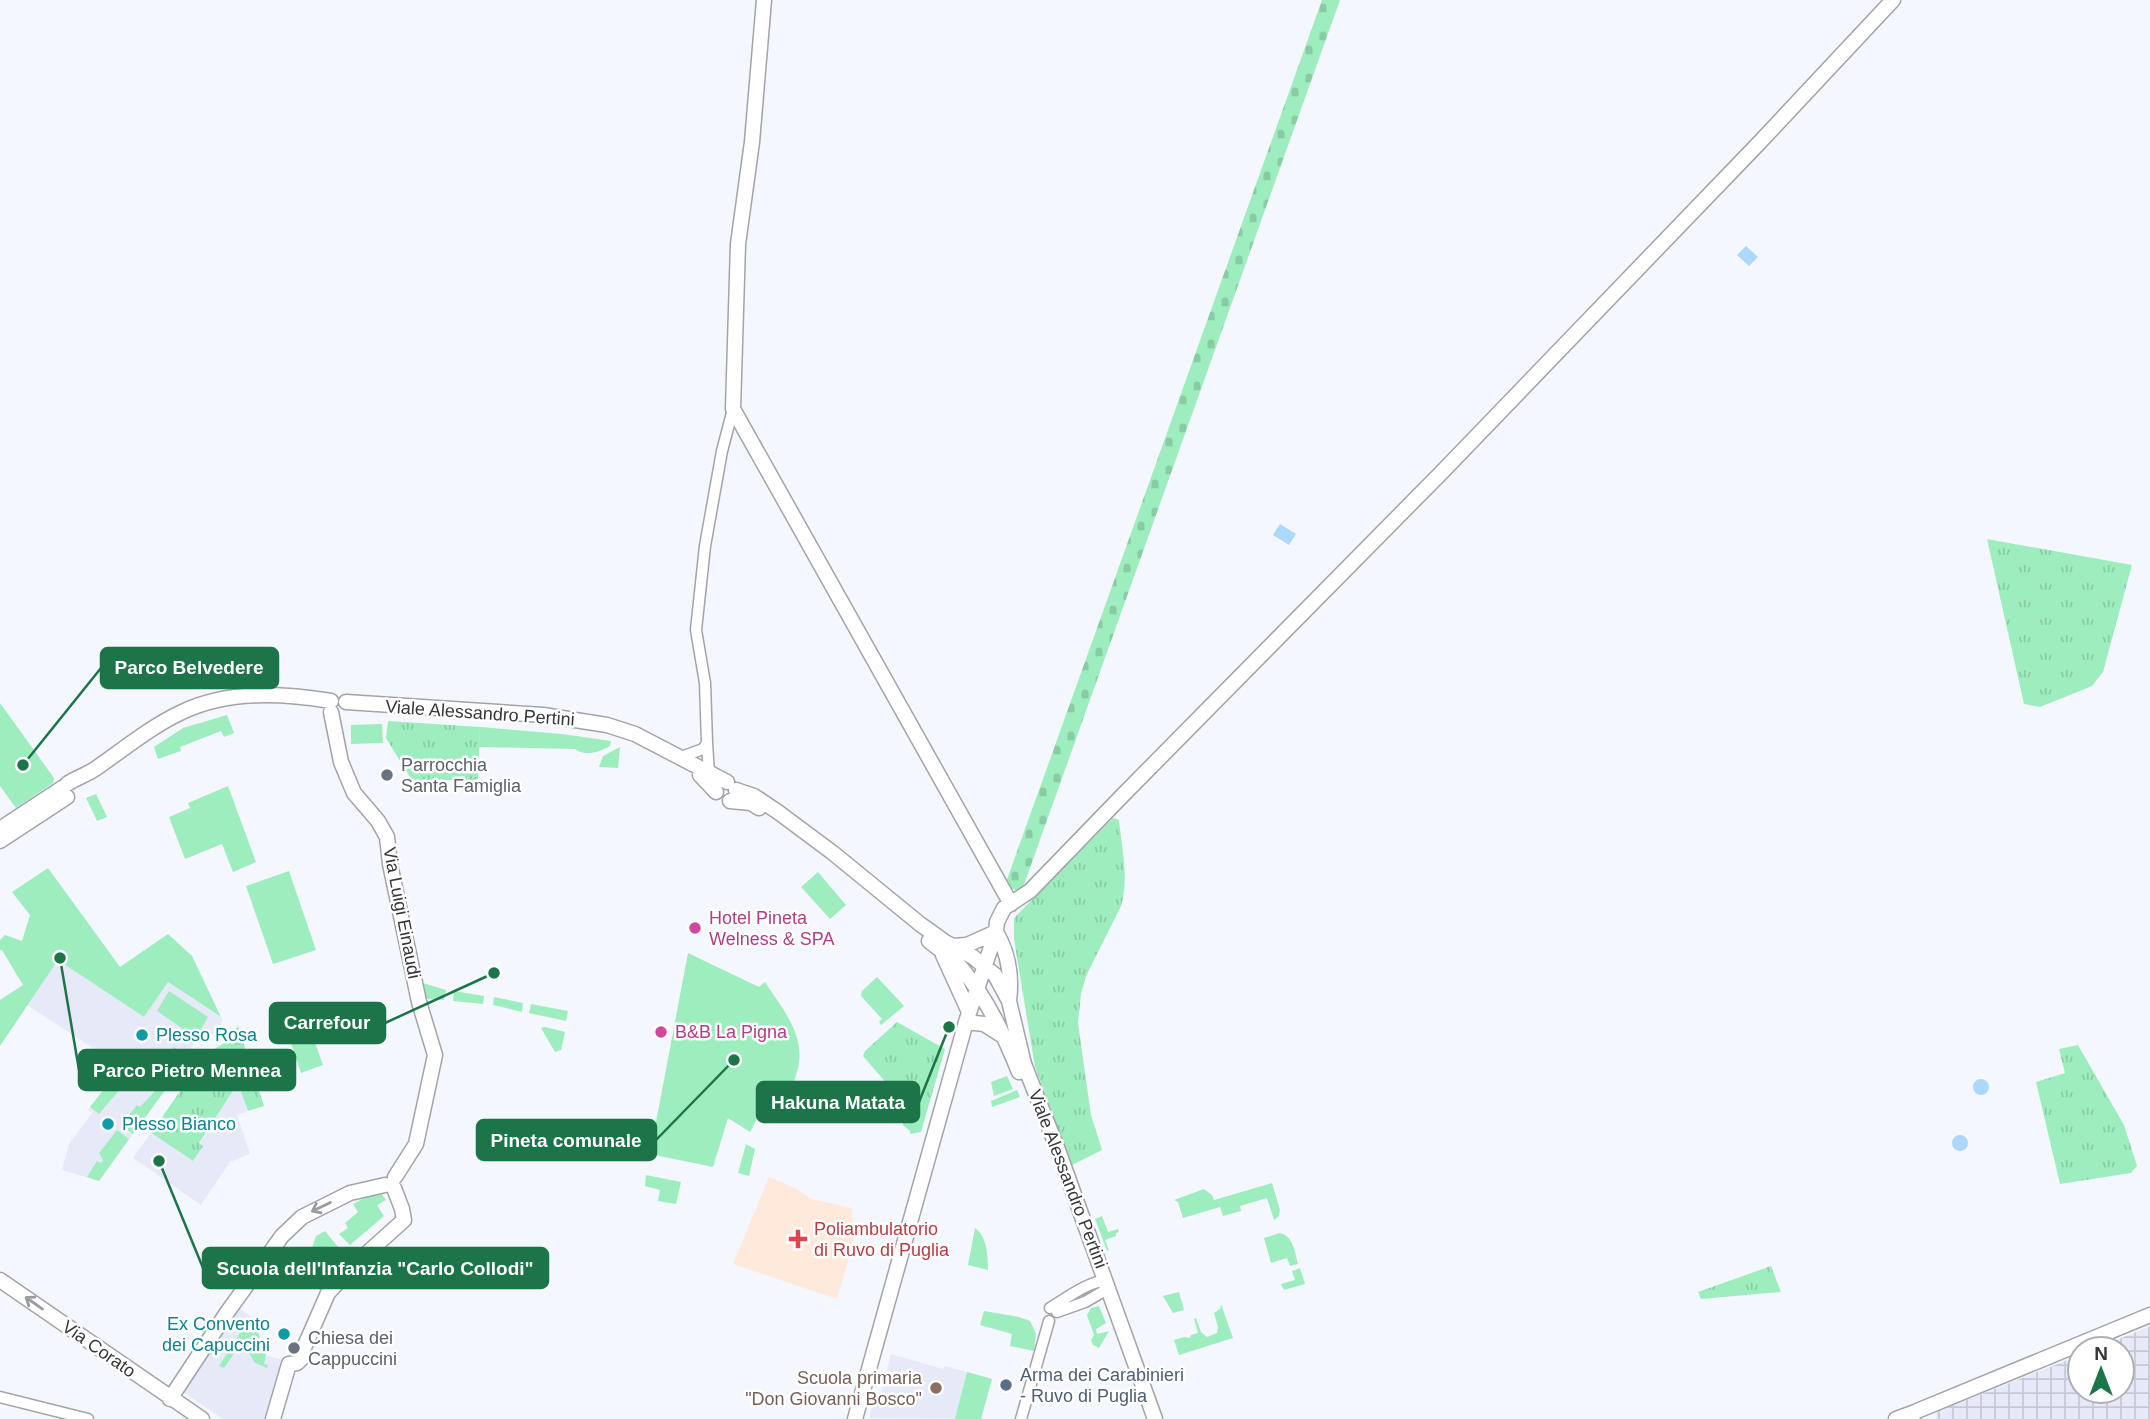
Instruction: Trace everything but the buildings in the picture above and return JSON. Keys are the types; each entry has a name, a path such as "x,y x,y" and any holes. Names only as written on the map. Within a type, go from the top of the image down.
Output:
{"main road":[{"path":"764,0 752,142 738,244 733,410 1010,905"},
{"path":"855,1419 968,1017 997,922 1004,908 1030,891 1444,470 1713,192 1893,0"},
{"name":"Viale Alessandro Pertini","path":"67,791 145,740 186,717 229,703 270,700 525,723 612,734 631,739 682,764 727,791 754,796 833,853 920,925 946,948 977,988 1005,1038 1145,1397"},
{"name":"Via Luigi Einaudi","path":"338,708 337,736 341,762 354,793 378,821 387,837 390,864 419,1002 435,1055 416,1144 391,1184"},
{"name":"Viale Alessandro Pertini","path":"338,708 543,715 607,725 635,734 681,757 709,773 727,791"},
{"path":"0,829 67,791"},
{"path":"0,841 67,791"},
{"path":"968,1017 946,948 967,945 997,929"},
{"path":"997,929 1003,943 1011,984 1009,1001"},
{"name":"Viale Alessandro Pertini","path":"946,948 985,965 995,975 1009,1001 1024,1064 1058,1150 1103,1284"},
{"path":"968,1017 1005,1038"},
{"path":"170,1399 226,1314 283,1235 302,1217 350,1193 391,1184 404,1220 354,1265 328,1293 302,1358 297,1363 289,1364 273,1419"},
{"name":"Via Corato","path":"0,1280 201,1418"},
{"path":"1896,1419 1921,1415 1943,1400 2150,1315"},
{"path":"1145,1397 1149,1419"},
{"path":"1145,1397 1155,1419"}],"street":[{"path":"709,773 705,683 696,630 705,546 722,451 733,410"},
{"path":"681,757 703,749 707,743"},
{"path":"1021,1419 1052,1313 1103,1284"},
{"path":"0,1397 88,1419"}],"shaded area":[{"path":"58,959 144,1017 168,982 223,1019 218,1031 193,1045 173,1079 165,1085 165,1090 99,1181 62,1170 69,1144 92,1113 88,1110 122,1067 27,1005"},
{"path":"238,1082 248,1111 237,1115 250,1154 230,1162 201,1205 133,1158 151,1133 193,1161 199,1144"},
{"name":"Poliambulatorio di Ruvo di Puglia","path":"769,1177 795,1188 811,1199 852,1208 853,1244 837,1299 733,1264"},
{"path":"239,1308 253,1318 266,1355 283,1360 266,1419 223,1419 182,1391"},
{"path":"2150,1326 2150,1419 1936,1419 1936,1412 2066,1361 2066,1405 2136,1405 2136,1335 2128,1335"},
{"name":"Scuola primaria \"Don Giovanni Bosco\"","path":"891,1354 992,1379 981,1419 869,1418 876,1392 881,1393"}],"green space":[{"path":"1322,0 1340,0 1021,893 1005,885"},
{"path":"1987,539 2132,565 2103,672 2092,686 2040,707 2024,704"},
{"path":"0,703 54,778 53,783 16,808 0,786"},
{"path":"227,715 234,733 224,737 221,731 158,759 154,747 183,728"},
{"path":"388,721 480,727 478,785 463,780 447,780 432,784 419,792 386,738"},
{"path":"382,724 383,743 351,744 351,725"},
{"path":"480,727 611,741 610,746 588,753 575,749 479,747"},
{"path":"620,747 618,768 599,767 603,756"},
{"path":"228,786 256,862 233,872 222,844 185,859 169,817 190,808 188,803"},
{"path":"96,794 107,817 97,821 86,798"},
{"path":"1113,818 1119,820 1124,864 1123,896 1121,906 1086,976 1078,1023 1091,1115 1102,1150 1072,1165 1035,1067 1014,939 1014,918"},
{"path":"48,868 120,967 168,934 192,956 221,1017 168,982 144,1017 58,960 0,1046 0,1000 23,985 0,950 0,940 5,935 22,941 30,915 12,892"},
{"path":"289,871 316,950 273,964 246,886"},
{"path":"818,872 846,905 830,919 801,887"},
{"path":"688,953 759,987 765,982 793,1027 799,1051 799,1064 789,1090 772,1108 758,1117 750,1132 728,1118 713,1167 650,1154"},
{"path":"877,977 904,1006 881,1025 879,1022 882,1019 861,996 862,991"},
{"path":"423,983 446,990 444,1000 426,999"},
{"path":"169,991 208,1017 196,1038 157,1011"},
{"path":"454,991 484,996 483,1004 453,1001"},
{"path":"494,997 523,1003 522,1012 493,1005"},
{"path":"531,1004 568,1011 566,1021 529,1013"},
{"path":"897,1022 945,1049 921,1132 910,1134 903,1125 902,1114 908,1112 908,1108 863,1056 865,1051"},
{"path":"238,1026 264,1106 248,1111 238,1083 199,1143 203,1146 193,1161 151,1133 206,1054 226,1042"},
{"path":"541,1028 565,1032 561,1050 555,1052"},
{"path":"312,1034 323,1065 301,1073 290,1040"},
{"path":"2078,1045 2124,1125 2137,1166 2131,1173 2060,1184 2036,1082 2065,1073 2059,1049"},
{"path":"174,1047 187,1056 173,1079 158,1070"},
{"path":"149,1072 155,1075 166,1089 133,1134 121,1125 137,1105 140,1107 155,1091 142,1080"},
{"path":"115,1075 126,1082 99,1114 90,1107"},
{"path":"1007,1076 1013,1089 994,1096 991,1082"},
{"path":"1017,1090 1020,1097 992,1107 991,1101"},
{"path":"117,1130 129,1139 99,1181 87,1177 97,1161 101,1163 103,1160 99,1153"},
{"path":"746,1144 755,1149 749,1176 738,1173"},
{"path":"646,1175 681,1182 676,1204 658,1201 660,1190 645,1186"},
{"path":"1272,1183 1280,1210 1279,1216 1274,1220 1267,1198 1240,1206 1241,1211 1223,1216 1220,1207 1183,1218 1178,1202 1174,1200 1204,1189 1214,1200"},
{"path":"379,1190 386,1200 377,1205 384,1216 350,1245 339,1234 348,1228 345,1223 358,1212 353,1204"},
{"path":"1102,1216 1108,1232 1118,1229 1119,1232 1105,1240 1109,1250 1107,1251 1095,1219"},
{"path":"975,1228 984,1241 988,1270 968,1265"},
{"path":"325,1231 339,1248 323,1261 309,1257 316,1236"},
{"path":"1280,1233 1291,1241 1298,1264 1290,1266 1287,1258 1271,1263 1264,1238"},
{"path":"1771,1266 1781,1292 1701,1299 1698,1292"},
{"path":"1300,1268 1305,1284 1284,1290 1281,1284 1295,1280 1292,1271"},
{"path":"1179,1292 1184,1310 1173,1313 1163,1296"},
{"path":"1221,1304 1233,1338 1179,1355 1174,1340 1190,1338 1198,1333 1194,1319 1196,1318 1201,1332 1207,1337 1217,1333 1214,1313 1220,1309"},
{"path":"1099,1306 1106,1323 1096,1329 1097,1334 1109,1331 1099,1348 1093,1345 1091,1340 1094,1335 1087,1315 1091,1308"},
{"path":"984,1311 1030,1321 1036,1334 1034,1351 1010,1346 1012,1334 980,1325"},
{"path":"253,1318 260,1338 246,1350 239,1346 224,1368 219,1366 247,1322 251,1323"},
{"path":"262,1343 266,1355 264,1364 268,1365 267,1368 255,1363 249,1353"},
{"path":"967,1372 992,1379 981,1419 955,1419"}],"water":[{"path":"1746,246 1758,257 1749,266 1737,255"},
{"path":"1280,524 1296,534 1289,545 1273,535"},
{"path":"1981,1079 1987,1081 1987,1093 1981,1095 1975,1093 1973,1087 1975,1081"},
{"path":"1960,1135 1968,1143 1960,1151 1952,1143"}],"place":[{"name":"Parco Belvedere","path":"23,765"},
{"name":"Parrocchia Santa Famiglia","path":"387,775"},
{"name":"Hotel Pineta Welness & SPA","path":"695,928"},
{"name":"Parco Pietro Mennea","path":"60,958"},
{"name":"Carrefour","path":"494,973"},
{"name":"Hakuna Matata","path":"949,1027"},
{"name":"B&B La Pigna","path":"661,1032"},
{"name":"Plesso Rosa","path":"142,1035"},
{"name":"Pineta comunale","path":"734,1060"},
{"name":"Plesso Bianco","path":"108,1124"},
{"name":"Scuola dell'Infanzia \"Carlo Collodi\"","path":"159,1161"},
{"name":"Poliambulatorio di Ruvo di Puglia","path":"798,1239"},
{"name":"Ex Convento dei Capuccini","path":"284,1334"},
{"name":"Chiesa dei Cappuccini","path":"294,1348"},
{"name":"Arma dei Carabinieri - Ruvo di Puglia","path":"1006,1385"},
{"name":"Scuola primaria \"Don Giovanni Bosco\"","path":"936,1388"}]}
